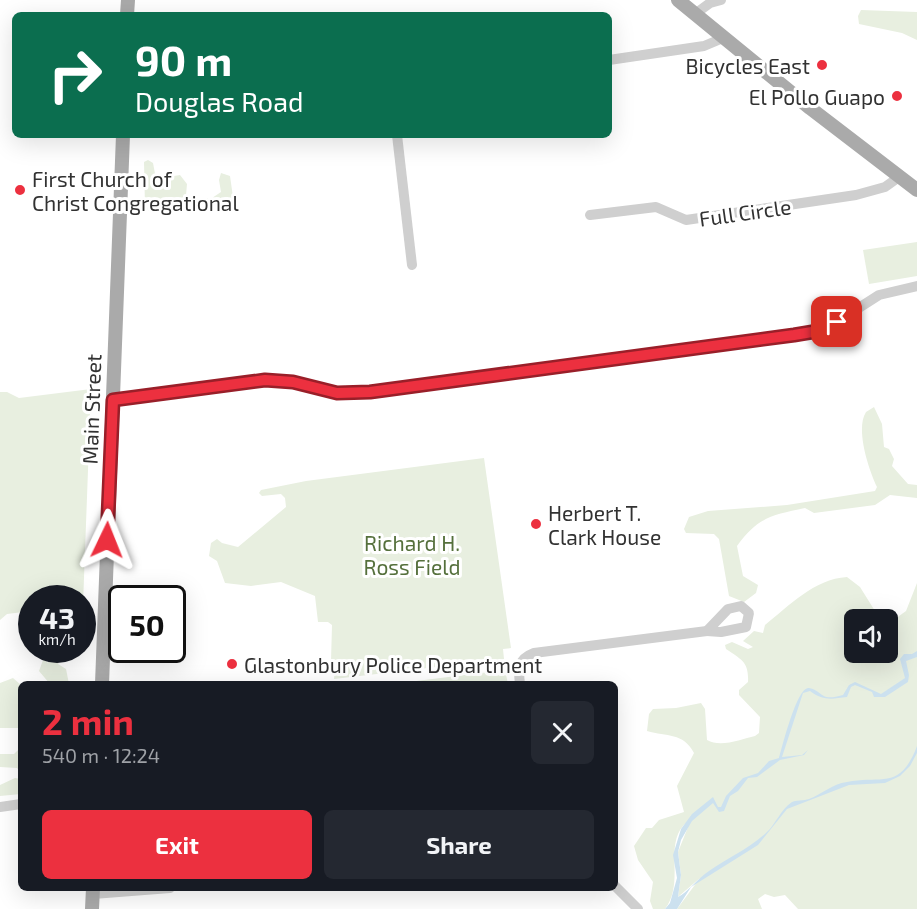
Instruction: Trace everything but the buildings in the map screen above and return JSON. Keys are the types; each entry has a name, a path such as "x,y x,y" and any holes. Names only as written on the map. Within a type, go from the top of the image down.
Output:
{"main road":[{"path":"678,0 917,190"},
{"name":"Main Street","path":"102,681 123,138"},
{"path":"92,909 93,891"}],"street":[{"path":"695,14 710,3 721,0"},
{"path":"612,60 705,46 723,38"},
{"path":"397,138 412,265"},
{"name":"Full Circle","path":"590,215 656,207 686,220 856,195 885,187 899,177"},
{"path":"113,400 265,380 293,382 330,392 358,393 794,335 829,327 879,295 917,286"},
{"path":"520,681 519,666 523,659 534,653 707,631"},
{"path":"0,807 18,804"},
{"path":"618,889 638,909"}],"green space":[{"path":"861,10 917,12 917,40 902,33 859,24 858,16"},
{"path":"148,160 153,163 156,179 180,175 187,184 188,199 212,198 221,192 219,180 221,173 230,176 233,197 220,209 149,211 145,207 144,162"},
{"path":"917,242 917,276 869,284 863,250"},
{"path":"91,389 84,585 18,585 18,613 7,614 0,620 0,392 7,392 19,398"},
{"path":"874,407 882,424 884,447 889,449 894,459 892,466 908,484 917,485 917,498 890,495 875,505 814,513 805,508 766,519 752,529 737,546 743,576 758,585 756,593 744,602 729,596 719,539 714,534 686,533 684,529 689,517 708,511 787,505 875,491 877,487 867,460 862,428 866,412"},
{"name":"Richard H. Ross Field","path":"484,458 511,648 503,649 504,659 334,679 335,668 331,661 332,625 328,622 318,622 315,596 281,582 251,586 225,583 217,561 209,556 211,543 217,539 222,543 238,547 286,507 285,498 281,494 262,496 259,493 261,490 306,481"},
{"path":"847,577 860,587 874,609 844,609 844,663 898,663 898,617 906,611 917,583 917,909 798,909 785,895 774,897 765,894 758,899 762,909 677,909 700,878 678,897 681,875 678,852 688,827 687,822 676,841 674,887 671,898 665,909 653,909 650,901 653,882 638,860 634,846 646,828 652,828 659,820 684,812 677,786 694,753 690,746 680,738 647,731 649,714 653,709 676,708 701,703 705,709 707,740 725,743 755,736 759,733 760,717 739,695 739,690 748,682 746,666 726,649 725,645 732,642 748,649 753,647 743,641 754,631 763,633 765,625 803,595 835,579"},
{"path":"42,663 59,663 66,669 68,681 47,681 39,671"},
{"path":"505,670 507,681 416,681"},
{"path":"13,678 18,682 18,728 0,728 0,683"},
{"path":"18,750 18,769 0,767 0,754 14,754"},
{"path":"18,778 18,794 0,796 0,785"}],"water":[{"path":"917,651 917,657 906,661 908,682 885,697 874,697 872,692 855,685 851,687 847,697 828,698 810,691 803,693 782,757 802,755 808,750 804,755 780,760 757,777 748,778 738,791 730,796 724,811 719,812 713,803 692,821 681,840 678,852 681,875 678,897 709,871 759,839 792,802 809,799 842,783 889,778 897,775 911,760 917,746 917,753 910,766 900,776 885,783 849,785 787,809 758,845 691,887 677,909 665,909 670,903 677,878 673,855 681,829 692,814 713,797 718,807 721,807 726,796 743,778 758,773 769,761 779,758 795,707 804,690 814,689 826,697 835,697 843,695 849,685 855,682 881,694 905,678 900,659 904,654"}],"place":[{"name":"Bicycles East","path":"822,65"},
{"name":"El Pollo Guapo","path":"897,96"},
{"name":"First Church of Christ Congregational","path":"20,190"},
{"name":"Herbert T. Clark House","path":"536,524"},
{"name":"Glastonbury Police Department","path":"232,664"}],"route":[{"path":"107,540 113,400 265,380 293,382 337,393 370,392 806,334 837,322"}]}
